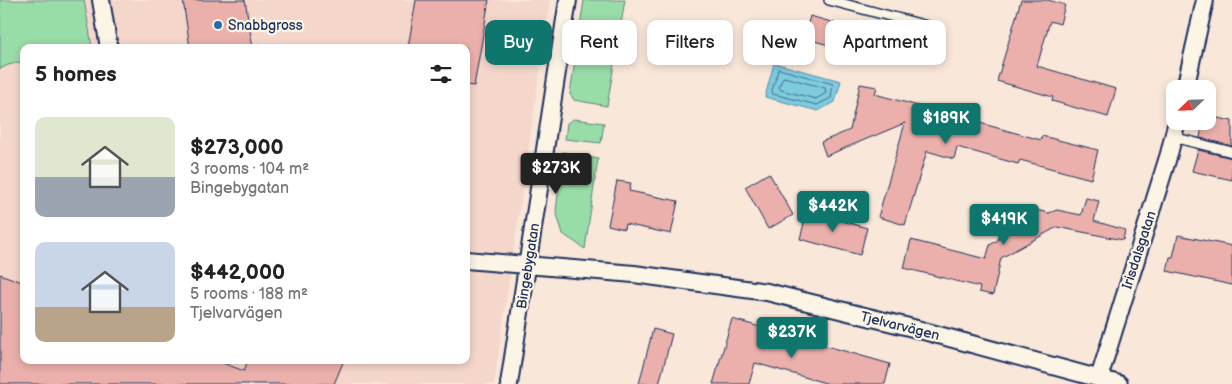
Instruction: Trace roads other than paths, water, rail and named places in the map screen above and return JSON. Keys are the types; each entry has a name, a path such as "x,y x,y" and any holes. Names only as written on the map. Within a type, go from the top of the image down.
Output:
{"street":[{"path":"101,0 108,44"},
{"name":"Bingebygatan","path":"509,384 529,266 568,0"},
{"path":"1187,80 1205,0"},
{"name":"Irisdalsgatan","path":"1099,378 1175,130"},
{"name":"Tjelvarvägen","path":"470,260 634,274 767,292 1119,384"}],"lane":[{"path":"829,0 905,20"},
{"path":"1173,138 1232,152"}],"water":[{"path":"773,65 781,65 841,81 835,102 818,111 765,97"}],"place":[{"name":"Snabbgross","path":"218,25"}]}
